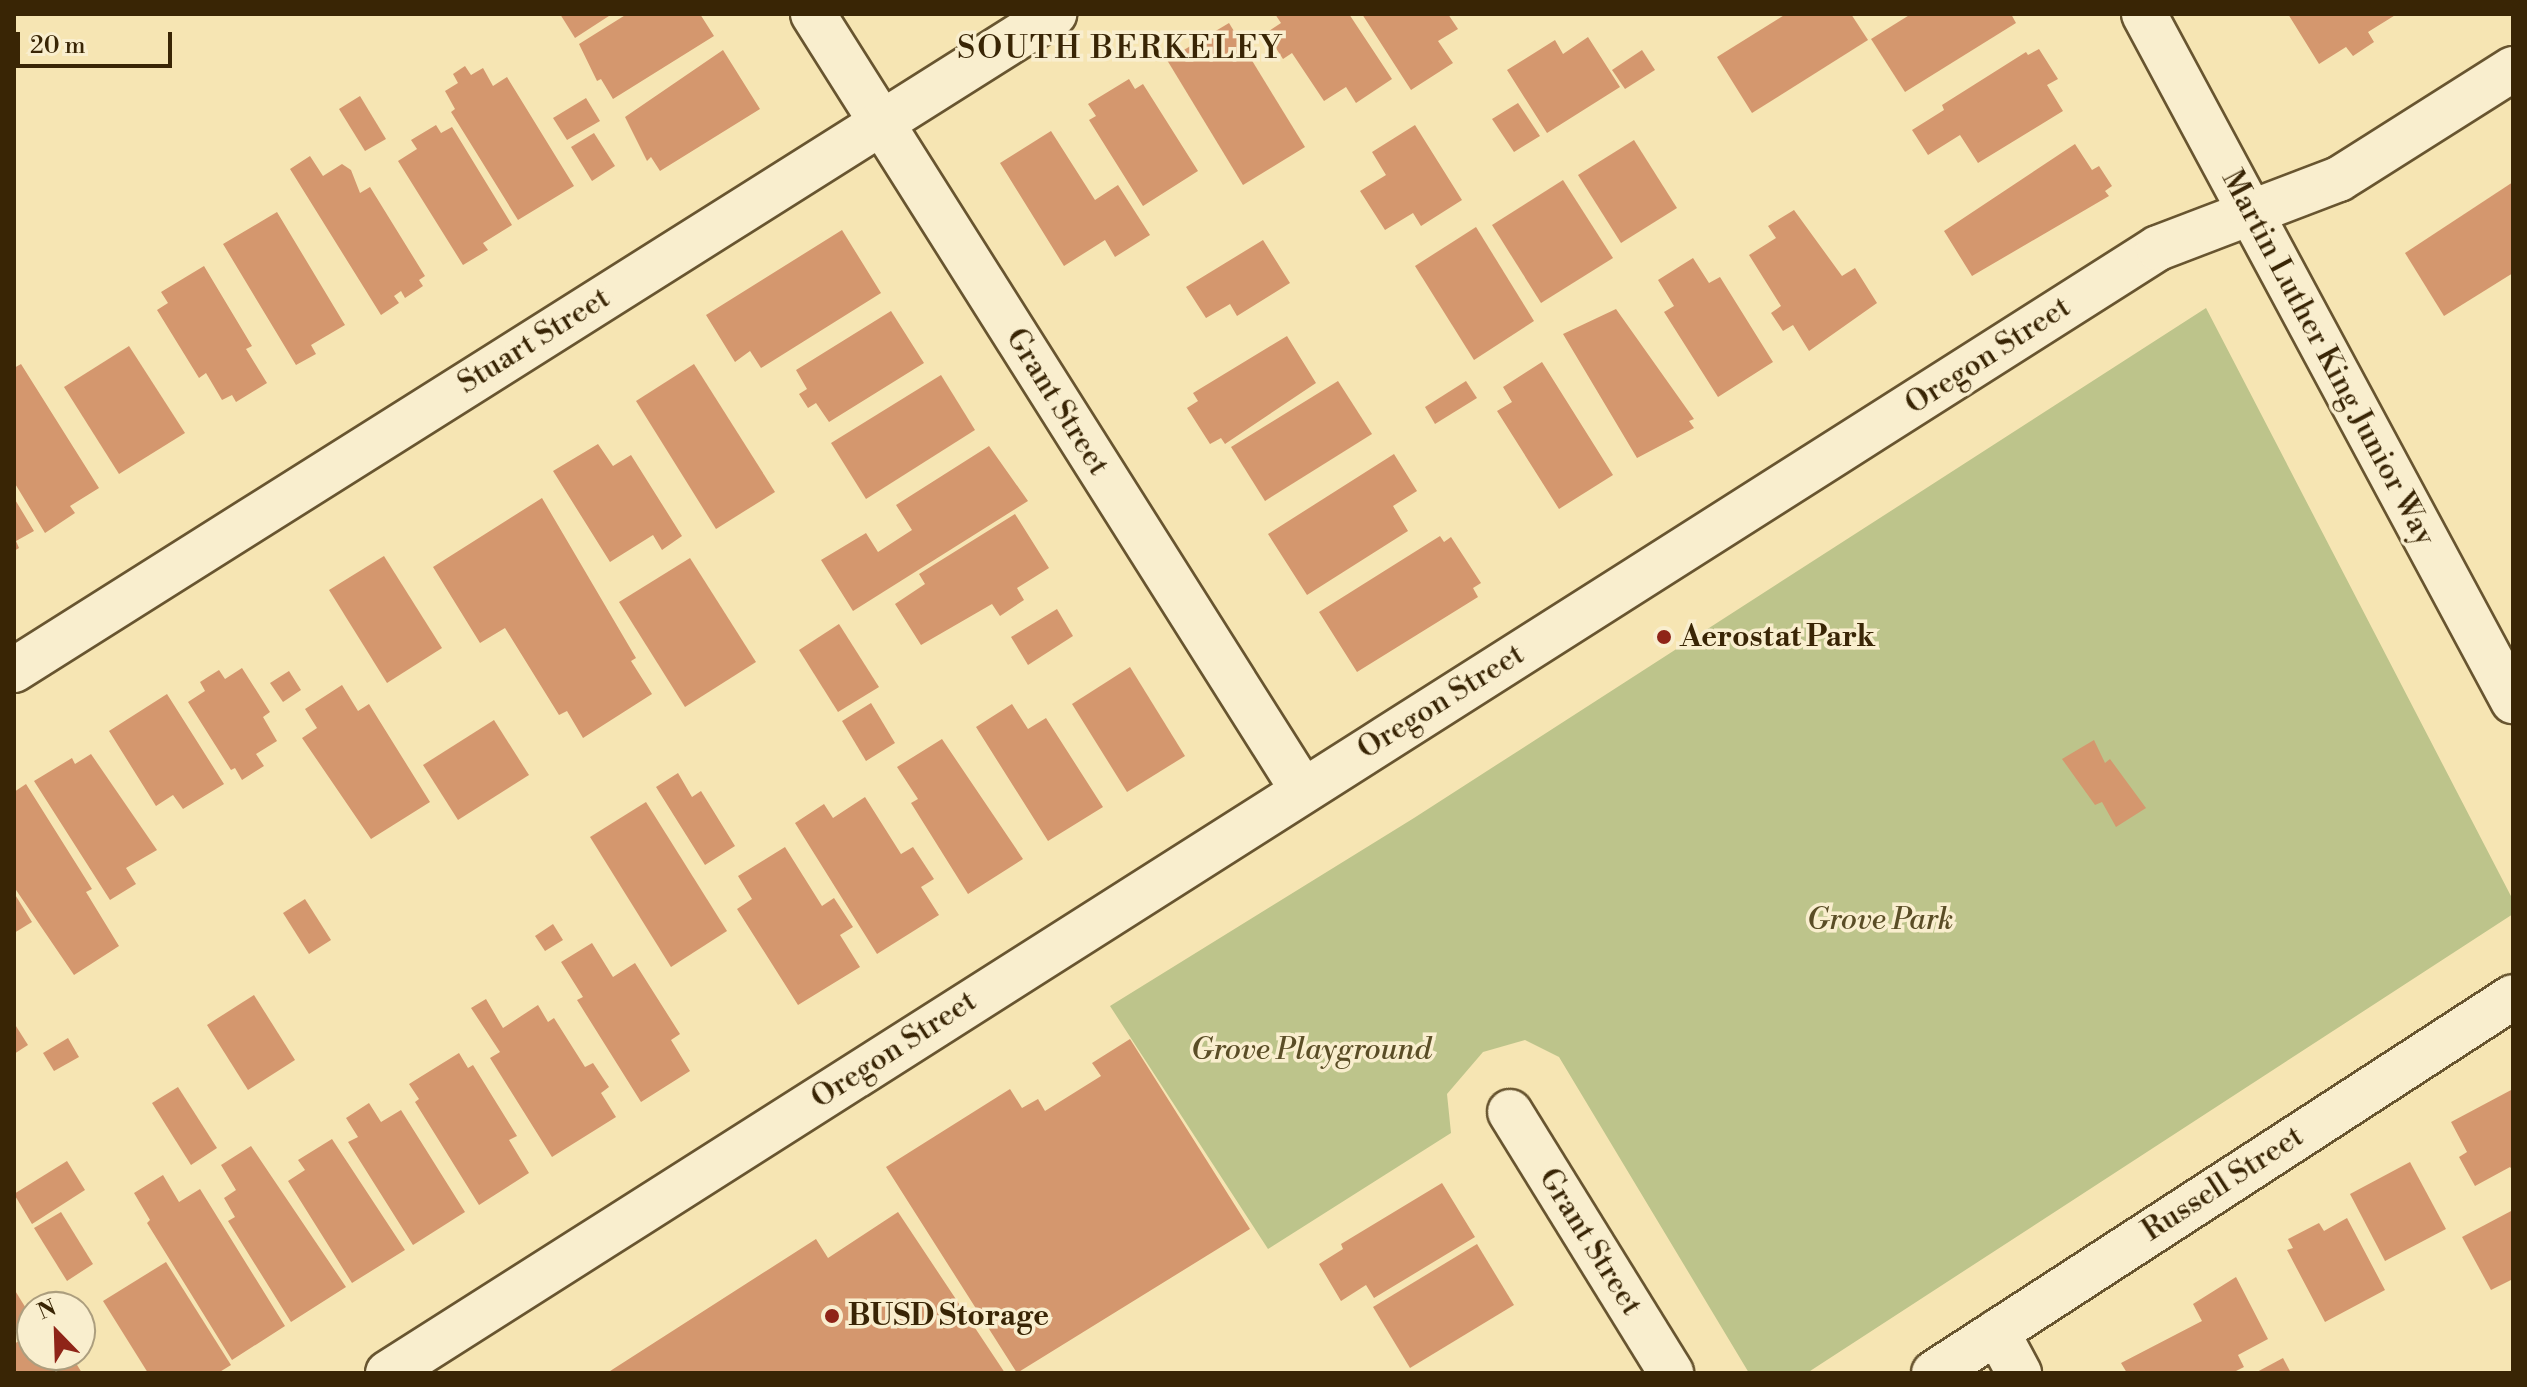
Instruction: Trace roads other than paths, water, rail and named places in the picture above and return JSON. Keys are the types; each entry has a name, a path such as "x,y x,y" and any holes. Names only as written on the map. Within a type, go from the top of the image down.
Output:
{"street":[{"name":"Grant Street","path":"813,14 1302,789"},
{"name":"Stuart Street","path":"14,670 1054,14"},
{"name":"Martin Luther King Junior Way","path":"2144,14 2513,701"},
{"name":"Oregon Street","path":"388,1373 1302,789 2158,248 2339,179 2513,69"},
{"name":"Russell Street","path":"1934,1373 2513,997"},
{"name":"Grant Street","path":"1510,1112 1671,1373"},
{"path":"1997,1332 2019,1373"}],"place":[{"name":"Aerostat Park","path":"1664,637"},
{"name":"BUSD Storage","path":"832,1316"}],"district":[{"name":"SOUTH BERKELEY","path":"1120,48"}],"park label":[{"name":"Grove Park","path":"1880,920"},
{"name":"Grove Playground","path":"1311,1050"}]}
